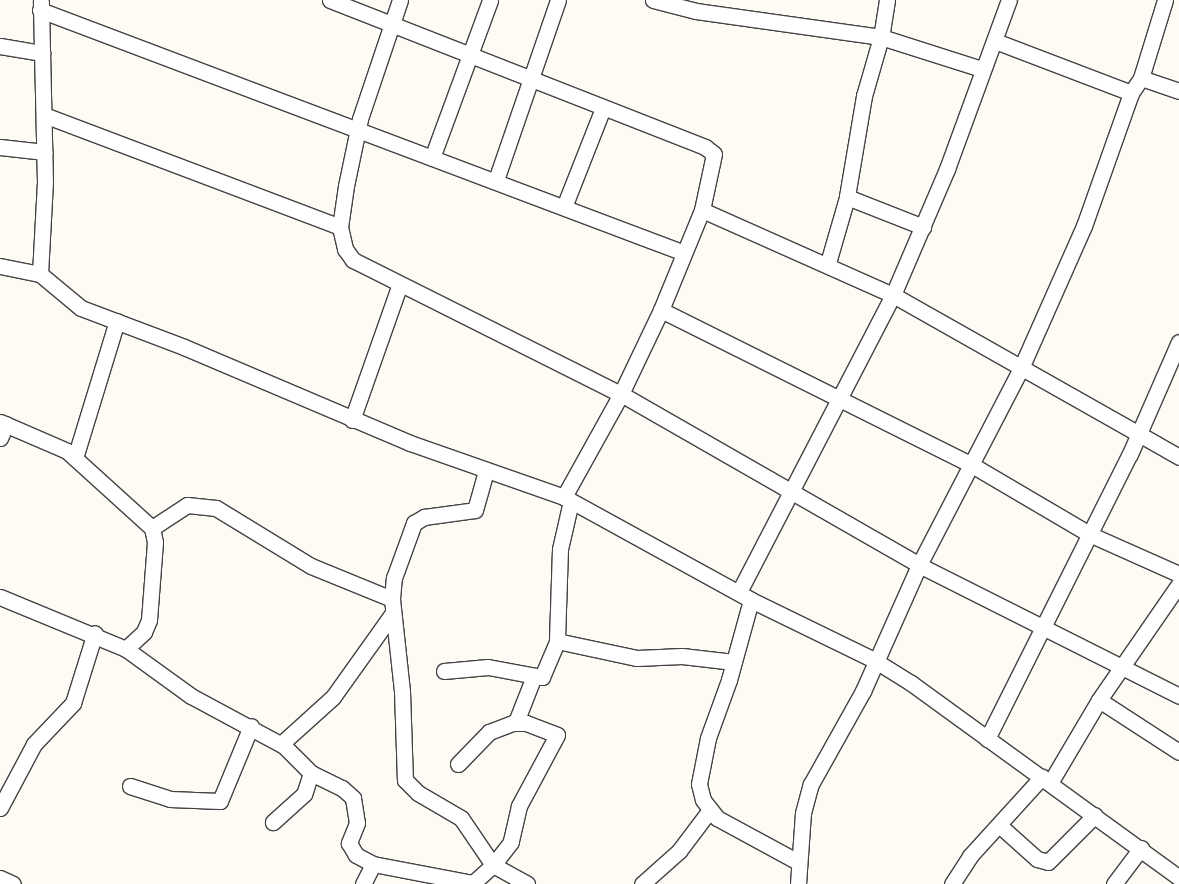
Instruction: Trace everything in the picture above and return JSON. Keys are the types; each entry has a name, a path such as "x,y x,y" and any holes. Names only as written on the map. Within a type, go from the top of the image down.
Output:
{"street":[{"path":"330,0 711,150 714,160 702,210 661,310 621,394 567,499 560,549 557,641 546,674 542,677 488,667 466,667 444,671"},
{"path":"400,0 357,131 340,228 345,249 354,260 621,394 919,565 1045,626 1179,696"},
{"path":"432,158 468,55 490,0"},
{"path":"496,180 558,0"},
{"path":"653,0 696,11 881,37 982,69"},
{"path":"828,263 847,198 864,96 881,37 887,0"},
{"path":"798,862 717,818 710,810 699,784 699,772 734,662 745,596 791,493 838,396 893,294 923,227 977,90 982,69 996,41 1009,0"},
{"path":"798,884 798,862 803,813 811,784 863,691 874,660 919,565 1021,368 1084,226 1131,93 1141,78 1166,0"},
{"path":"40,274 45,152 41,5 357,131 496,180 684,253"},
{"path":"996,41 1131,93"},
{"path":"0,46 42,53"},
{"path":"1141,78 1179,91"},
{"path":"564,207 603,108"},
{"path":"44,115 340,228"},
{"path":"0,147 45,152"},
{"path":"847,198 923,227"},
{"path":"702,210 828,263 893,294 1137,436 1179,457"},
{"path":"0,266 40,274 81,308 184,346 352,420 486,471 567,499 745,596 874,660 911,683 1141,848 1179,878"},
{"path":"352,420 400,284"},
{"path":"661,310 838,396 972,465 1090,534 1179,574"},
{"path":"75,458 116,321"},
{"path":"987,739 1090,534 1179,342"},
{"path":"0,438 3,423 58,446 75,458 152,528 155,542 149,620 144,632 126,649"},
{"path":"486,471 475,510 424,517 414,523 394,578 393,606 403,712 405,780 418,793 462,818 493,866 527,884"},
{"path":"152,528 187,505 216,508 311,566 393,606"},
{"path":"952,884 970,856 1046,780 1179,584"},
{"path":"0,597 95,633 126,649 191,696 251,726 281,744 311,773 342,788 352,798 357,823 350,847 356,855 373,864 473,884 493,866 511,842 520,806 557,736 516,722 489,732 458,764"},
{"path":"281,744 333,697 393,606"},
{"path":"0,808 34,744 73,703 95,633"},
{"path":"557,641 637,658 682,656 734,662"},
{"path":"516,722 534,676"},
{"path":"1099,700 1179,752"},
{"path":"130,786 170,799 220,801 251,726"},
{"path":"273,822 304,794 311,773"},
{"path":"642,884 679,851 710,810"},
{"path":"999,825 1037,859 1048,862 1095,815"},
{"path":"1114,884 1141,848"},
{"path":"363,884 373,864"},
{"path":"0,878 13,884"}]}
